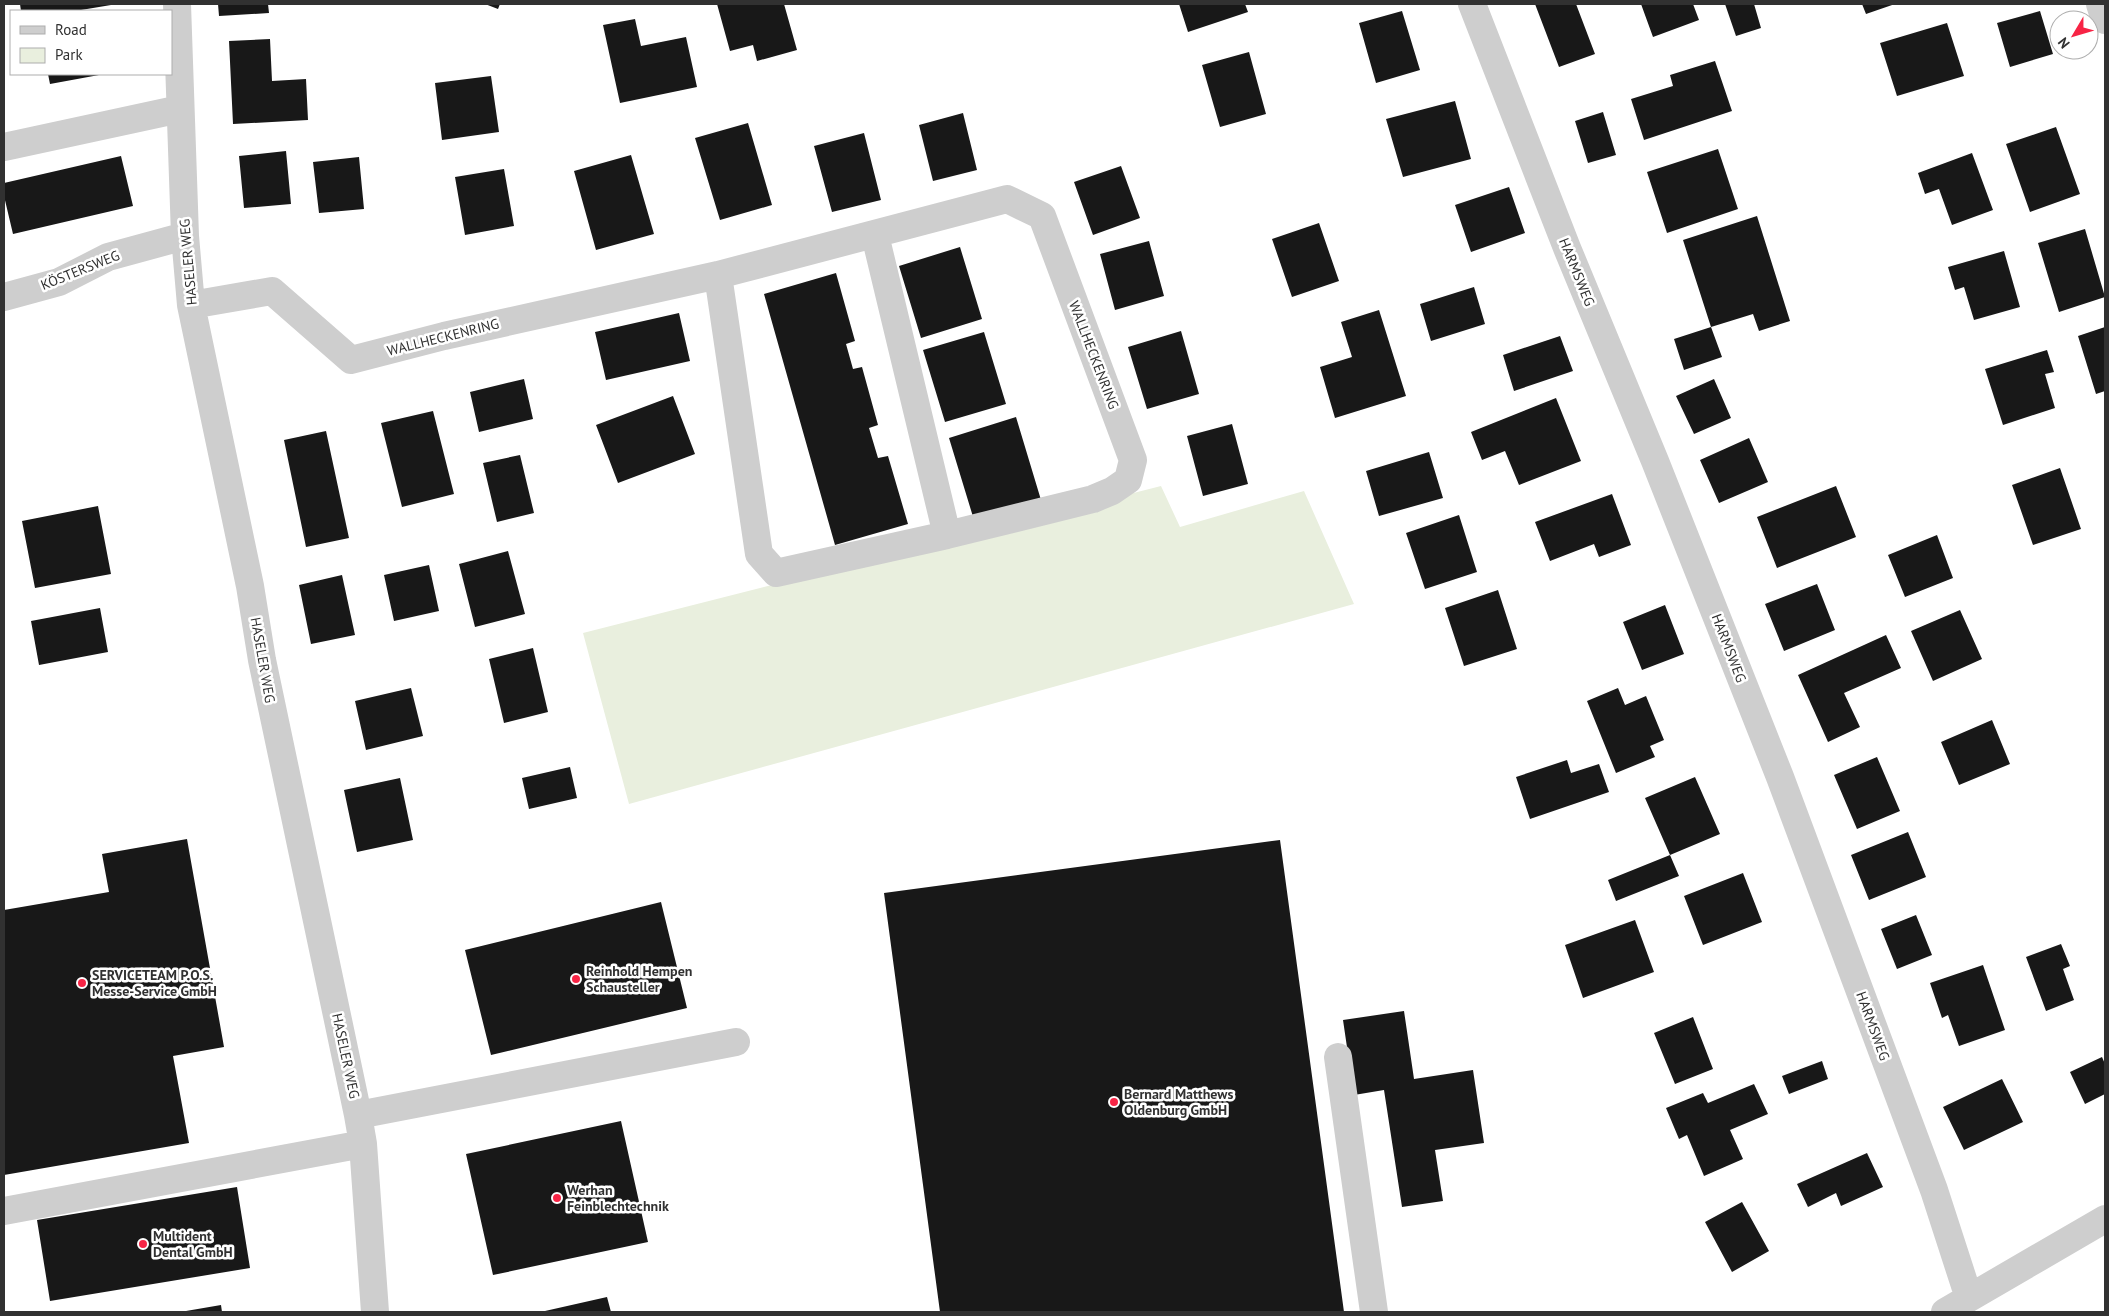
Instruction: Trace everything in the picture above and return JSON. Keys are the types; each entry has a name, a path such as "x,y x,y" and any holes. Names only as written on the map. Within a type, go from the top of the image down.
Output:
{"street":[{"name":"HASELER WEG","path":"177,4 185,236 191,304 250,586 262,660 358,1115 363,1144 375,1312"},
{"name":"HARMSWEG","path":"1472,4 1567,248 1655,461 1780,777 1934,1190 1969,1298"},
{"path":"2100,4 2105,20"},
{"path":"4,147 180,109"},
{"name":"WALLHECKENRING","path":"191,304 272,291 351,360 444,336 718,275 1007,199 1042,216 1133,460 1128,480 1112,491 1093,499 947,535 776,573 758,554 718,275"},
{"path":"875,235 947,535"},
{"name":"KÖSTERSWEG","path":"4,297 59,282 108,257 185,236"},
{"path":"358,1115 736,1042"},
{"path":"1338,1057 1374,1312"},
{"path":"4,1211 363,1144"},
{"path":"1945,1312 2105,1219"}],"green space":[{"path":"1161,486 1180,527 1304,491 1354,604 629,804 583,633"}],"building":[{"path":"20,4 111,4 81,10 21,10"},
{"path":"218,4 268,4 269,13 219,16"},
{"path":"485,4 500,4 498,9"},
{"path":"717,4 784,4 797,50 757,61 753,45 730,51"},
{"path":"1179,4 1245,4 1248,12 1188,32"},
{"path":"1535,4 1576,4 1595,54 1559,67"},
{"path":"1641,4 1693,4 1699,20 1653,37"},
{"path":"1725,4 1754,4 1761,28 1736,36"},
{"path":"1862,4 1895,4 1866,14"},
{"path":"1402,11 1420,70 1376,83 1359,23"},
{"path":"2040,11 2049,41 2049,55 2010,67 1997,23"},
{"path":"635,19 641,46 686,37 697,87 620,103 603,25"},
{"path":"1947,23 1964,76 1897,96 1880,43"},
{"path":"270,39 272,81 306,79 308,120 233,124 229,41"},
{"path":"1249,52 1266,114 1220,127 1202,65"},
{"path":"1715,61 1732,111 1644,140 1631,99 1673,86 1670,75"},
{"path":"48,75 99,75 50,84"},
{"path":"491,76 499,132 442,140 435,83"},
{"path":"1455,101 1471,159 1403,177 1386,119"},
{"path":"1603,112 1616,155 1588,163 1575,121"},
{"path":"963,113 977,170 933,181 919,125"},
{"path":"748,123 772,205 720,220 695,138"},
{"path":"2056,127 2080,194 2030,212 2006,144"},
{"path":"864,133 881,200 832,212 814,146"},
{"path":"1718,149 1738,209 1667,233 1647,172"},
{"path":"286,151 291,204 244,208 239,156"},
{"path":"1972,153 1993,210 1952,225 1939,189 1925,194 1918,173"},
{"path":"631,155 654,234 596,250 574,171"},
{"path":"121,156 133,206 13,234 4,196 4,183"},
{"path":"359,157 364,209 319,213 313,162"},
{"path":"1121,166 1140,218 1093,235 1074,182"},
{"path":"504,169 514,226 465,235 455,177"},
{"path":"1509,187 1525,233 1471,252 1455,205"},
{"path":"1757,216 1790,321 1759,331 1753,314 1711,327 1683,240"},
{"path":"1319,223 1339,281 1292,297 1272,239"},
{"path":"2085,229 2105,297 2059,312 2038,243"},
{"path":"1149,241 1164,296 1115,310 1100,254"},
{"path":"960,247 982,319 921,338 899,266"},
{"path":"2004,251 2020,307 1974,320 1964,287 1955,290 1948,267"},
{"path":"836,273 855,341 846,344 853,369 862,367 878,425 869,428 878,458 888,456 908,524 835,545 764,294"},
{"path":"1474,287 1485,324 1431,341 1420,304"},
{"path":"1379,310 1406,396 1335,418 1320,367 1352,357 1341,322"},
{"path":"679,313 690,361 606,380 595,332"},
{"path":"1711,327 1722,357 1684,370 1674,339"},
{"path":"2105,327 2105,391 2096,394 2078,336"},
{"path":"1181,331 1199,394 1147,409 1128,347"},
{"path":"984,332 1006,404 945,422 923,350"},
{"path":"1560,336 1573,371 1514,391 1503,355"},
{"path":"2047,350 2054,372 2045,374 2055,408 2003,425 1985,369"},
{"path":"524,379 533,419 479,432 470,392"},
{"path":"1714,379 1731,418 1694,434 1676,396"},
{"path":"673,396 695,454 618,483 596,425"},
{"path":"1556,398 1581,461 1519,485 1505,451 1482,460 1471,432"},
{"path":"433,411 454,494 402,507 381,423"},
{"path":"1016,417 1041,500 974,520 949,438"},
{"path":"1232,424 1248,484 1203,496 1187,436"},
{"path":"326,431 349,538 306,547 284,440"},
{"path":"1749,438 1768,482 1719,503 1700,460"},
{"path":"1429,452 1443,498 1379,516 1366,471"},
{"path":"520,455 534,513 497,522 483,463"},
{"path":"2060,468 2081,529 2033,545 2012,485"},
{"path":"1836,486 1856,537 1777,568 1757,517"},
{"path":"1612,494 1631,545 1599,557 1594,544 1550,561 1535,522"},
{"path":"98,506 111,574 35,588 22,521"},
{"path":"1459,515 1477,572 1425,589 1406,533"},
{"path":"1937,535 1953,578 1905,597 1888,555"},
{"path":"508,551 525,614 475,627 459,564"},
{"path":"429,565 439,611 394,621 384,575"},
{"path":"342,575 355,635 311,644 299,585"},
{"path":"1817,584 1835,630 1784,651 1765,604"},
{"path":"1498,590 1517,649 1464,666 1445,608"},
{"path":"1665,605 1684,654 1642,670 1623,622"},
{"path":"100,608 108,652 39,665 31,621"},
{"path":"1960,610 1982,659 1933,681 1911,631"},
{"path":"1886,635 1901,668 1844,693 1860,727 1828,742 1798,675"},
{"path":"533,648 548,712 504,723 489,659"},
{"path":"411,688 423,736 366,750 355,701"},
{"path":"1618,688 1625,705 1646,696 1664,740 1650,746 1655,757 1616,773 1587,701"},
{"path":"1992,720 2010,764 1959,785 1941,742"},
{"path":"1877,757 1900,811 1857,829 1834,775"},
{"path":"1567,760 1571,773 1599,764 1609,792 1530,819 1516,777"},
{"path":"570,767 577,798 529,809 522,778"},
{"path":"1695,777 1720,834 1670,855 1645,798"},
{"path":"400,778 413,840 357,852 344,790"},
{"path":"1908,832 1926,877 1869,900 1851,855"},
{"name":"SERVICETEAM P.O.S. Messe-Service GmbH","path":"187,839 224,1047 173,1056 189,1143 4,1175 4,910 109,892 102,854"},
{"name":"Bernard Matthews Oldenburg GmbH","path":"1280,840 1344,1312 940,1312 884,893"},
{"path":"1670,855 1679,876 1616,901 1608,880"},
{"path":"1743,873 1762,922 1703,945 1684,896"},
{"name":"Reinhold Hempen Schausteller","path":"661,902 687,1008 491,1055 465,950"},
{"path":"1916,915 1932,955 1897,969 1881,929"},
{"path":"1635,920 1654,972 1583,998 1565,945"},
{"path":"2061,944 2070,966 2063,969 2074,1000 2046,1011 2026,957"},
{"path":"1983,965 2005,1030 1959,1046 1948,1015 1942,1018 1930,983"},
{"path":"1404,1011 1414,1079 1473,1070 1484,1143 1435,1150 1443,1201 1402,1207 1384,1090 1354,1095 1343,1020"},
{"path":"1693,1017 1713,1069 1675,1084 1654,1033"},
{"path":"2102,1057 2105,1064 2105,1094 2085,1104 2070,1072"},
{"path":"1822,1061 1828,1079 1789,1094 1782,1076"},
{"path":"2002,1079 2023,1122 1964,1150 1943,1107"},
{"path":"1754,1084 1768,1114 1730,1130 1743,1159 1704,1176 1687,1135 1679,1139 1666,1108 1703,1093 1708,1103"},
{"name":"Werhan Feinblechtechnik","path":"621,1121 648,1242 493,1275 466,1154"},
{"path":"1867,1153 1883,1187 1841,1206 1836,1193 1808,1207 1797,1184"},
{"name":"Multident Dental GmbH","path":"237,1187 250,1268 50,1301 37,1220"},
{"path":"1742,1202 1769,1251 1732,1272 1705,1222"},
{"path":"607,1297 611,1312 545,1312 545,1311"},
{"path":"221,1305 222,1312 186,1312 186,1311"}],"place":[{"name":"Reinhold Hempen Schausteller","path":"576,979"},
{"name":"SERVICETEAM P.O.S. Messe-Service GmbH","path":"82,983"},
{"name":"Bernard Matthews Oldenburg GmbH","path":"1114,1102"},
{"name":"Werhan Feinblechtechnik","path":"557,1198"},
{"name":"Multident Dental GmbH","path":"143,1244"}]}
